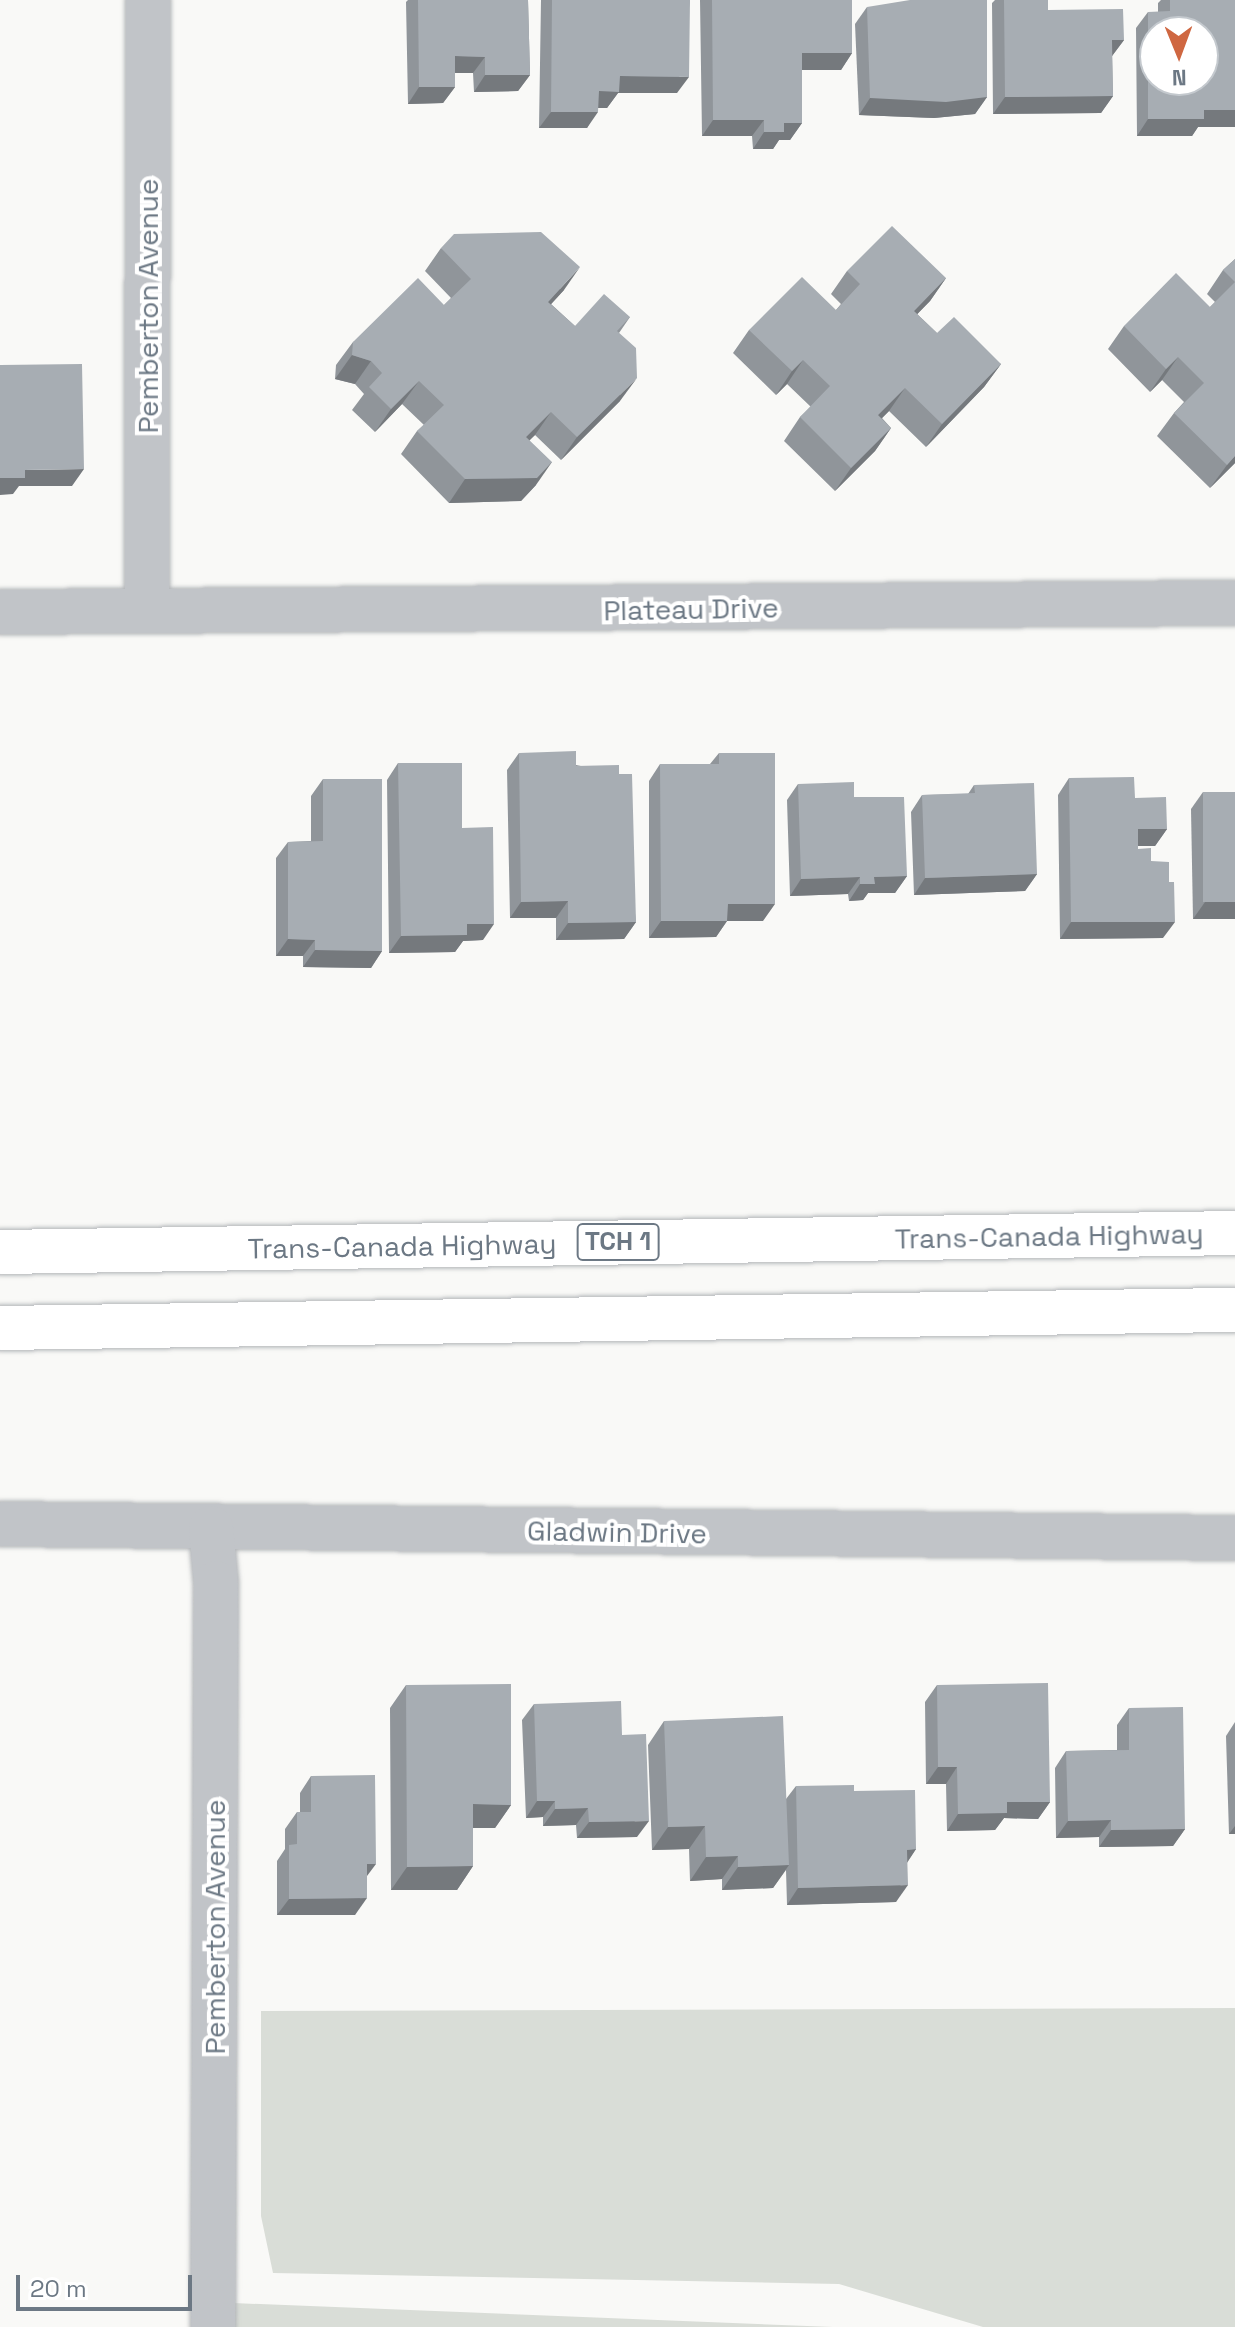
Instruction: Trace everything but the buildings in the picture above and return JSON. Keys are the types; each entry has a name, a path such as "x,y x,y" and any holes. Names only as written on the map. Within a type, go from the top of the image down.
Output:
{"highway":[{"name":"Trans-Canada Highway","path":"0,1252 1235,1233"},
{"path":"0,1328 1235,1310"}],"street":[{"name":"Pemberton Avenue","path":"147,611 148,0"},
{"name":"Plateau Drive","path":"0,612 1235,603"},
{"name":"Gladwin Drive","path":"0,1524 1235,1538"},
{"name":"Pemberton Avenue","path":"211,1528 216,1583 213,2327"}],"shaded area":[{"path":"1235,2008 1235,2327 983,2327 839,2284 273,2273 261,2216 261,2011"},
{"path":"233,2303 833,2327 232,2327"}]}
